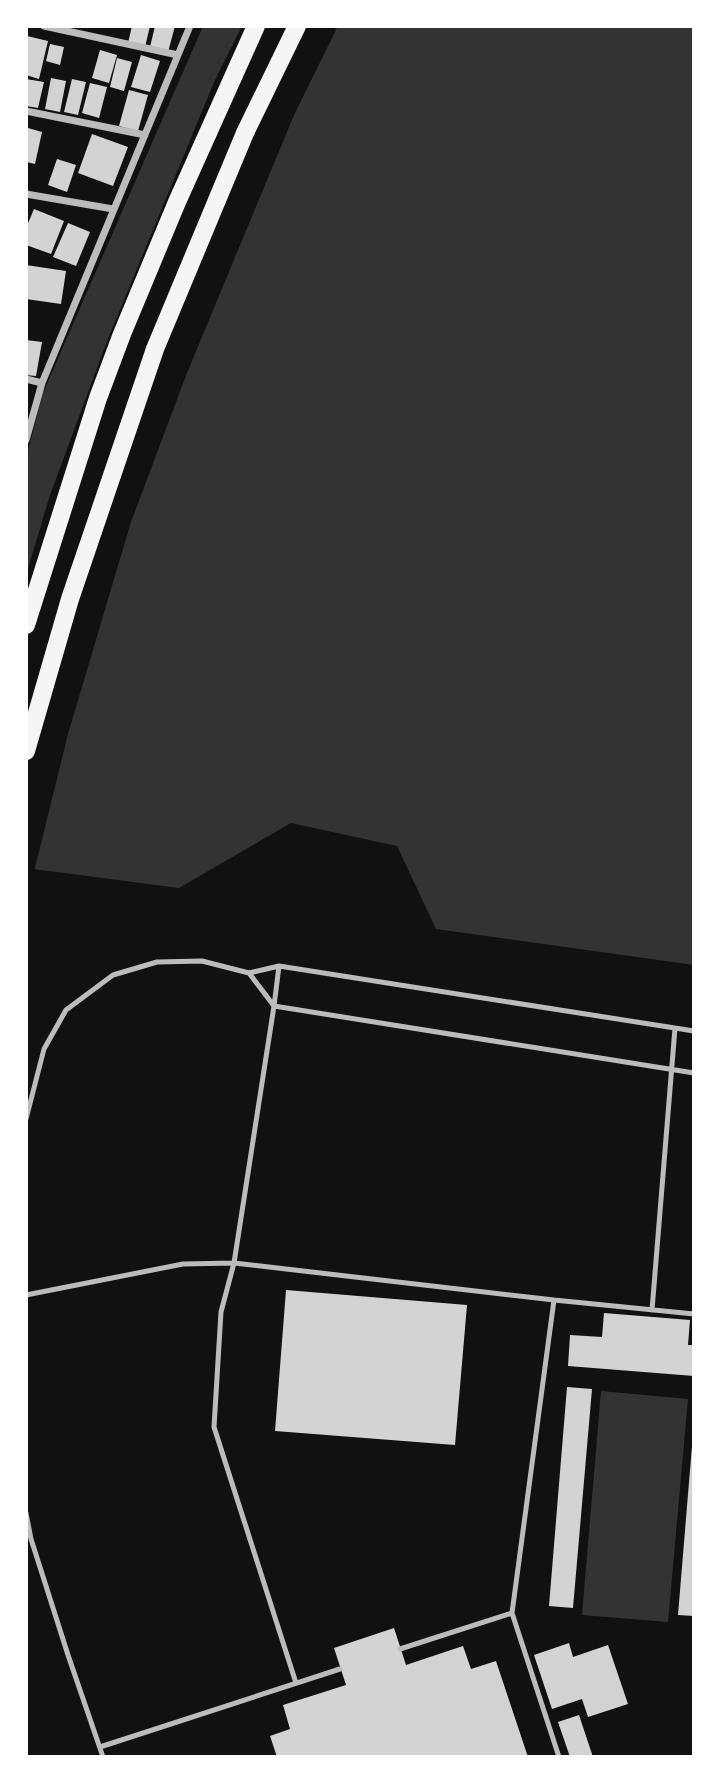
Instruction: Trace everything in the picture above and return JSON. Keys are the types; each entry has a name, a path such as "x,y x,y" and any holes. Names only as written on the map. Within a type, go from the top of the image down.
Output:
{"highway":[{"path":"26,625 90,422 122,334 177,202 256,26"},
{"path":"26,751 70,599 155,349 245,133 297,26"}],"street":[{"path":"44,26 178,55"},
{"path":"26,440 42,383 190,26"},
{"path":"26,111 145,135"},
{"path":"26,194 113,209"},
{"path":"26,379 42,383"}],"lane":[{"path":"26,1119 44,1049 66,1010 113,975 158,962 202,961 249,973 279,967 694,1031"},
{"path":"279,967 234,1263 221,1312 214,1427 296,1683"},
{"path":"249,973 274,1006 694,1073"},
{"path":"652,1310 675,1028"},
{"path":"26,1294 183,1264 234,1263 694,1314"},
{"path":"554,1300 512,1613 559,1757"},
{"path":"26,1513 68,1655 103,1757"},
{"path":"400,1649 512,1613"},
{"path":"100,1747 340,1669"}],"shaded area":[{"path":"203,26 694,26 694,965 436,929 397,846 291,823 179,888 26,868 26,458 43,393"},
{"path":"601,1391 688,1399 668,1622 582,1615"}],"pier":[{"path":"242,26 338,26 294,115 187,373 131,522 68,734 34,872 26,871 26,575 50,495 107,341 215,80"}],"building":[{"path":"132,26 150,26 145,47 128,43"},
{"path":"155,26 175,26 168,52 150,47"},
{"path":"27,36 48,41 39,79 26,75"},
{"path":"50,44 64,47 60,65 46,61"},
{"path":"100,50 117,55 109,83 92,78"},
{"path":"141,55 160,61 150,92 131,87"},
{"path":"117,58 132,62 124,91 110,87"},
{"path":"51,78 66,81 60,112 45,109"},
{"path":"26,79 44,82 38,108 26,106"},
{"path":"72,79 86,82 78,115 64,112"},
{"path":"90,83 107,87 99,118 82,113"},
{"path":"129,90 148,95 138,131 119,126"},
{"path":"28,128 42,132 35,164 26,162"},
{"path":"92,134 128,147 113,186 78,173"},
{"path":"57,159 76,165 67,192 48,185"},
{"path":"34,209 64,221 51,254 26,245 26,228"},
{"path":"68,223 90,232 76,266 53,257"},
{"path":"26,265 66,271 61,304 26,299"},
{"path":"26,340 42,342 36,376 26,375"},
{"path":"286,1290 467,1305 455,1445 275,1431"},
{"path":"604,1313 690,1320 688,1345 694,1345 694,1376 568,1366 570,1335 602,1337"},
{"path":"567,1387 592,1389 573,1608 549,1606"},
{"path":"694,1446 694,1616 678,1615"},
{"path":"394,1628 406,1665 463,1646 471,1669 496,1661 528,1757 277,1757 270,1736 290,1729 283,1705 346,1685 334,1648"},
{"path":"569,1643 573,1657 608,1645 628,1704 588,1717 582,1699 552,1709 534,1655"},
{"path":"579,1715 593,1757 570,1757 558,1722"}]}
